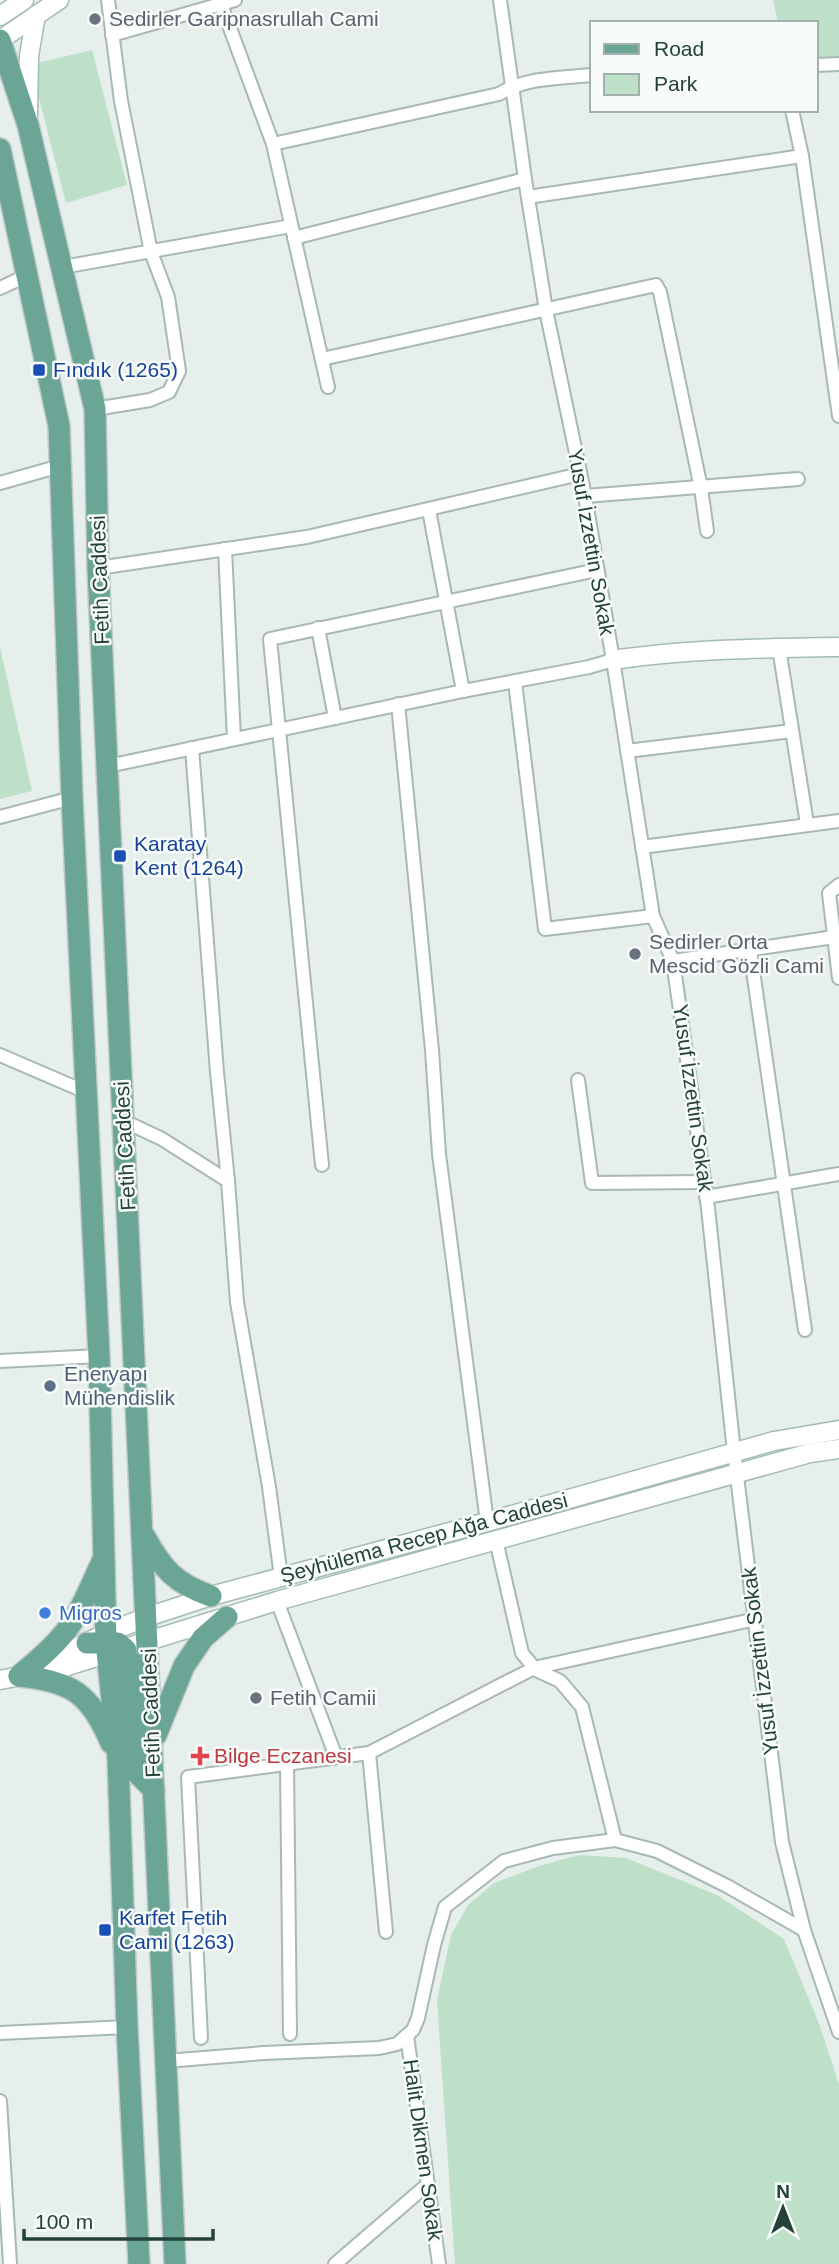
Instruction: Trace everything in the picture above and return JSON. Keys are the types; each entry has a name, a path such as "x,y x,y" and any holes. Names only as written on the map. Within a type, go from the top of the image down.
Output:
{"main road":[{"name":"Fetih Caddesi","path":"0,40 28,125 95,409 99,568 174,2264"},
{"name":"Fetih Caddesi","path":"0,149 59,426 72,798 99,1356 104,1558 118,1758 127,2027 139,2264"},
{"path":"103,1488 111,1521 117,1615 109,1642 136,1772 154,1790"},
{"path":"142,1532 154,1554 170,1574 189,1588 211,1596"},
{"path":"9,1678 46,1653 62,1636 81,1606 104,1558"},
{"path":"152,1747 184,1666 203,1637 227,1617"},
{"path":"109,1642 128,1637 148,1643"},
{"path":"9,1678 48,1678 70,1687 91,1706 118,1758"}],"street":[{"path":"0,16 24,0"},
{"path":"0,40 59,0"},
{"path":"95,409 141,402 169,392 179,371 168,297 151,252 121,101 108,0"},
{"path":"113,35 235,0"},
{"name":"Yusuf İzzettin Sokak","path":"500,0 546,310 585,496 653,916 673,961 706,1197 782,1842 804,1930 838,2029"},
{"path":"221,4 273,144 328,387"},
{"path":"28,125 29,56 36,15"},
{"path":"818,65 839,64"},
{"path":"273,144 499,94 528,81 590,75"},
{"path":"792,112 802,156 839,416"},
{"path":"528,197 802,156"},
{"path":"63,267 293,232 525,179"},
{"path":"0,288 28,275"},
{"path":"322,359 656,285 660,292 701,488 707,531"},
{"path":"0,483 60,466"},
{"path":"99,568 307,537 580,474"},
{"path":"585,496 798,479"},
{"path":"429,510 463,691"},
{"path":"225,549 234,739"},
{"path":"322,1165 270,639 597,570"},
{"path":"318,628 335,718"},
{"path":"108,766 613,660 779,648 839,647"},
{"path":"779,648 807,824"},
{"path":"515,682 545,929 653,916"},
{"path":"398,704 432,1050 439,1154 487,1522"},
{"path":"626,751 792,732"},
{"path":"192,748 237,1302 269,1487 281,1577"},
{"path":"0,817 72,798"},
{"path":"642,847 839,821"},
{"path":"839,885 829,893 839,978"},
{"path":"673,961 834,937"},
{"path":"750,950 805,1330"},
{"path":"0,1055 86,1092"},
{"path":"578,1080 592,1183 704,1182"},
{"path":"124,1121 162,1139 228,1181"},
{"path":"706,1197 839,1174"},
{"path":"0,1361 99,1356"},
{"path":"820,1432 839,1424"},
{"name":"Şeyhülema Recep Ağa Caddesi","path":"9,1678 58,1670 147,1617 211,1596 734,1452 839,1430"},
{"name":"Şeyhülema Recep Ağa Caddesi","path":"148,1643 278,1601 810,1453 839,1449"},
{"path":"496,1540 522,1653 534,1668 560,1681 582,1707 615,1840"},
{"path":"278,1601 336,1757"},
{"path":"201,2038 188,1777 369,1753 534,1668 756,1619"},
{"path":"369,1753 386,1933"},
{"path":"287,1765 290,2035"},
{"path":"166,2061 379,2048 397,2044 407,2036 418,2018 445,1908 505,1861 553,1848 615,1840 657,1852 727,1886 804,1930"},
{"path":"0,2033 127,2027"},
{"name":"Halit Dikmen Sokak","path":"407,2036 439,2264"},
{"path":"0,2101 3,2209 10,2264"},
{"path":"335,2264 428,2184"}],"green space":[{"path":"773,0 839,0 839,58 818,60 818,21 778,21"},
{"path":"92,50 127,185 66,203 35,83 37,63"},
{"path":"0,647 32,791 0,799"},
{"path":"579,1855 626,1858 717,1895 784,1939 820,2026 839,2084 839,2264 455,2264 437,2000 451,1935 468,1905 494,1883"}],"place":[{"name":"Sedirler Garipnasrullah Cami","path":"95,19"},
{"name":"Fındık (1265)","path":"39,370"},
{"name":"Karatay Kent (1264)","path":"120,856"},
{"name":"Sedirler Orta Mescid Gözli Cami","path":"635,954"},
{"name":"Eneryapı Mühendislik","path":"50,1386"},
{"name":"Migros","path":"45,1613"},
{"name":"Fetih Camii","path":"256,1698"},
{"name":"Bilge Eczanesi","path":"200,1756"},
{"name":"Karfet Fetih Cami (1263)","path":"105,1930"}]}
